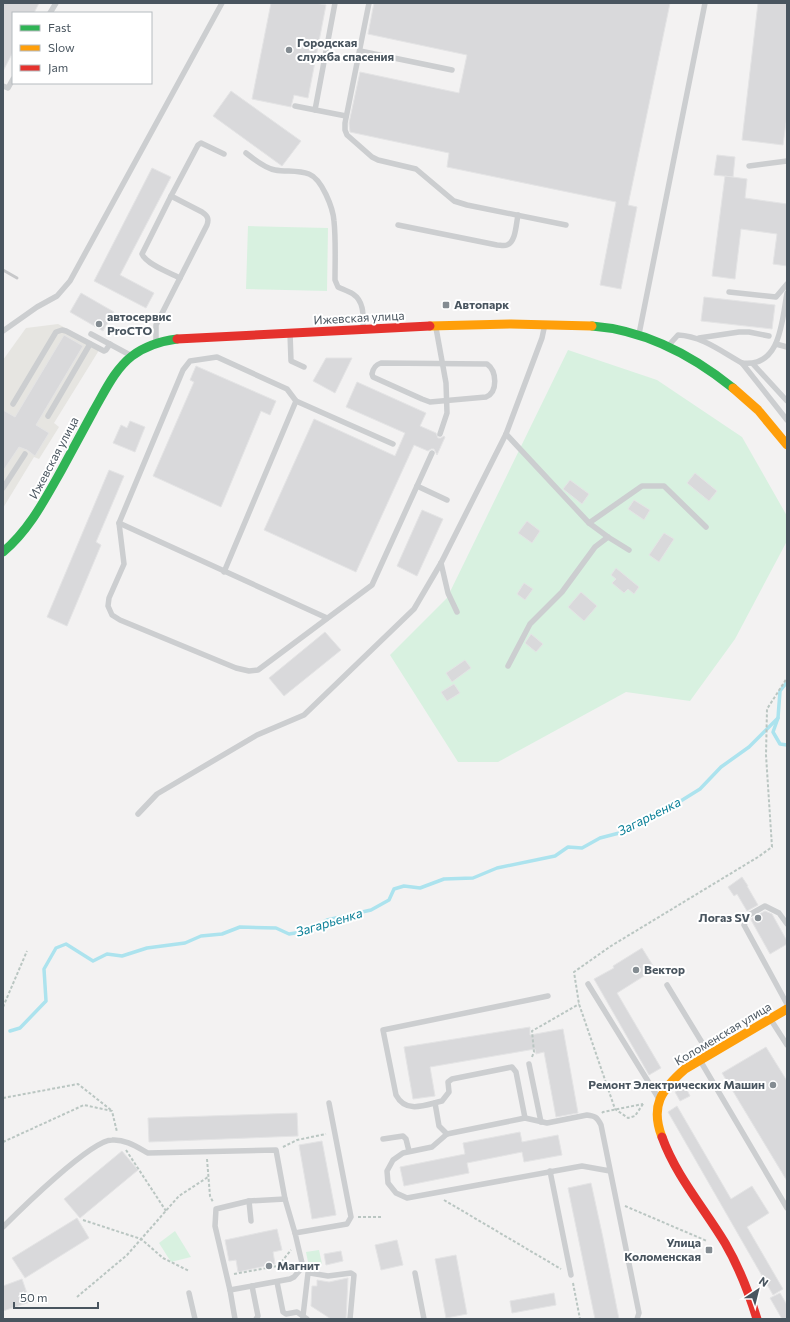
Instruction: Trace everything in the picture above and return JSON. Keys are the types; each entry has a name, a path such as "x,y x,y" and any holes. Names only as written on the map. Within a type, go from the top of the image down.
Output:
{"street":[{"name":"Ижевская улица","path":"3,552 11,546 28,528 41,508 108,384 132,356 146,347 164,340 478,324 597,325 639,334 668,346 705,368 740,393 778,432 787,445"},
{"name":"Коломенская улица","path":"660,1101 673,1080 685,1069 787,1009"},
{"path":"660,1101 656,1114 660,1134 673,1161 726,1244 748,1290 758,1319"}],"lane":[{"path":"51,12 56,3"},
{"path":"3,331 37,307 57,296 70,281 222,3"},
{"path":"315,110 336,3"},
{"path":"369,3 346,116 345,130 347,135 378,160 416,169 454,201 518,216 566,225"},
{"path":"639,334 705,3"},
{"path":"360,51 452,70"},
{"path":"3,86 8,88 12,81"},
{"path":"295,106 346,116"},
{"path":"180,278 149,262 143,258 142,254 170,196 198,145 200,143 207,145 224,154"},
{"path":"246,153 274,170 299,171 310,174 321,185 330,205 334,220 335,280 338,287 352,293 362,306 363,330"},
{"path":"749,166 787,160"},
{"path":"156,343 156,325 207,225 208,220 207,215 170,196"},
{"path":"398,225 497,245 506,245 511,242 518,216"},
{"path":"729,292 776,297 787,284"},
{"path":"742,363 753,364 764,360 773,350 776,344 787,293"},
{"path":"138,814 157,794 257,735 304,715 414,609 441,563 506,434 542,338 545,324"},
{"path":"436,326 446,383 447,401 447,413 440,434"},
{"path":"13,404 56,332 66,331 104,351 110,344"},
{"path":"699,338 739,332 749,332 769,336"},
{"path":"290,333 291,361 304,367"},
{"path":"91,334 132,356"},
{"path":"668,346 678,334 687,335 699,338 742,363 787,420"},
{"path":"48,416 90,344"},
{"path":"776,344 787,347"},
{"path":"393,444 296,401 287,389 217,357 190,362 182,370 119,524 124,564 108,606 112,614 120,620 236,668 249,671 258,670 372,585 432,453"},
{"path":"376,364 487,364 492,368 495,387 491,395 486,397 447,401 430,402 376,379 372,374 376,364"},
{"path":"753,364 787,401"},
{"path":"224,572 296,401"},
{"path":"506,434 589,523 629,550"},
{"path":"3,488 25,454"},
{"path":"417,486 447,500"},
{"path":"589,523 642,486 664,486 706,527"},
{"path":"119,524 327,618"},
{"path":"508,666 530,624 562,592 595,547 608,537"},
{"path":"441,563 448,593 457,612"},
{"path":"787,924 779,913 765,906 749,915 744,925 787,1004"},
{"path":"588,984 660,1101"},
{"path":"667,985 710,1054"},
{"path":"525,1118 516,1072 512,1067 452,1079 448,1082 449,1092 442,1101 414,1107 406,1106 396,1095 383,1030 548,996"},
{"path":"771,1019 787,1045"},
{"path":"700,1060 787,1208"},
{"path":"529,1064 541,1122"},
{"path":"295,1234 347,1224 351,1217 329,1103"},
{"path":"435,1103 439,1126 447,1134"},
{"path":"610,1170 582,1166 407,1198 396,1193 388,1183 387,1170 393,1160 403,1153 432,1147 447,1134 525,1118 546,1123 587,1115 598,1118 601,1124 639,1313 637,1319"},
{"path":"383,1139 403,1136 406,1139 409,1151"},
{"path":"3,1227 38,1192 98,1144 110,1139 131,1144 148,1153 276,1150 285,1199 302,1263 300,1270 292,1278 230,1290"},
{"path":"550,1172 571,1275"},
{"path":"235,1319 227,1275 215,1226 216,1209 249,1201 285,1199"},
{"path":"249,1201 251,1221"},
{"path":"305,1318 308,1273 310,1272 328,1276 351,1273 354,1276 350,1319"},
{"path":"415,1273 424,1319"},
{"path":"277,1282 283,1312 286,1314 297,1312 305,1318"},
{"path":"252,1286 258,1316 256,1319"},
{"path":"189,1292 195,1319"}],"path":[{"path":"598,1118 603,1112 615,1109 643,1104 635,1116 628,1118 615,1109 579,1004 574,972 611,946 758,858 772,847 766,755 767,709 787,678"},
{"path":"3,1007 27,951"},
{"path":"529,1064 534,1052 532,1031 579,1004"},
{"path":"3,1098 78,1084 112,1111 119,1140 166,1211"},
{"path":"3,1142 84,1105 112,1111"},
{"path":"276,1150 297,1140 334,1133"},
{"path":"207,1152 210,1196 216,1209"},
{"path":"77,1297 127,1255 179,1196 208,1177"},
{"path":"433,1193 571,1275 580,1319"},
{"path":"616,1202 707,1241"},
{"path":"351,1217 381,1217"},
{"path":"83,1220 141,1239 163,1258 189,1271"},
{"path":"227,1275 240,1274 278,1266 297,1242"}],"shaded area":[{"path":"58,324 101,347 54,423 59,427 39,459 34,457 3,508 3,360 26,328"}],"green space":[{"path":"248,226 328,228 327,291 246,289"},
{"path":"568,350 657,380 742,437 787,516 787,541 735,639 690,701 626,692 498,762 458,762 390,655 447,598"},
{"path":"175,1231 191,1257 171,1262 159,1243"},
{"path":"319,1250 322,1264 309,1267 306,1252"}],"building":[{"path":"3,3 39,3 34,12 12,12 12,54 3,71"},
{"name":"Городская служба спасения","path":"271,3 315,3 326,5 308,98 294,95 291,107 252,99"},
{"path":"374,3 670,3 628,205 637,207 621,289 600,285 616,202 447,167 449,153 350,132 349,123 360,72 459,93 467,55 368,34"},
{"path":"758,3 787,3 787,115 783,145 742,140"},
{"path":"231,91 301,141 282,166 213,116"},
{"path":"717,155 735,157 733,177 714,175"},
{"path":"152,168 171,177 120,275 154,293 146,308 94,281"},
{"path":"725,176 747,179 745,198 787,204 787,266 773,264 777,234 741,229 735,279 712,276"},
{"path":"81,293 114,312 103,331 70,312"},
{"path":"704,297 775,305 772,329 701,321"},
{"path":"64,335 83,346 36,425 49,433 35,456 27,450 19,447 3,471 3,410 15,417"},
{"path":"326,358 352,358 335,393 313,381"},
{"path":"196,366 276,401 270,415 261,411 221,507 153,476 194,382 190,380"},
{"path":"357,382 426,413 420,426 436,433 438,438 445,437 437,455 434,449 428,451 414,445 356,572 264,530 314,419 395,456 405,433 346,407"},
{"path":"130,421 145,427 135,452 113,443 121,425 127,428"},
{"path":"109,470 124,476 96,542 101,545 67,626 47,617"},
{"path":"695,473 717,491 709,501 687,483"},
{"path":"570,480 589,494 582,504 563,489"},
{"path":"634,500 650,510 644,520 628,509"},
{"path":"422,510 443,519 417,576 397,566"},
{"path":"527,521 540,531 532,543 518,533"},
{"path":"664,533 674,539 659,562 649,555"},
{"path":"616,568 639,587 634,594 628,589 624,593 612,583 616,579 611,575"},
{"path":"524,583 533,589 525,600 517,594"},
{"path":"581,592 597,606 584,621 568,607"},
{"path":"325,632 341,650 284,696 269,678"},
{"path":"531,634 543,644 536,652 525,643"},
{"path":"465,660 471,668 452,682 446,673"},
{"path":"454,684 460,693 447,701 441,692"},
{"path":"742,877 758,905 747,911 737,894 734,896 728,887"},
{"path":"765,911 772,914 787,941 787,944 770,954 751,920"},
{"path":"642,948 655,969 617,993 661,1068 649,1075 594,979 614,968 613,966"},
{"path":"530,1027 530,1035 563,1029 578,1113 556,1117 544,1052 536,1054 535,1049 430,1067 435,1096 413,1099 404,1047"},
{"path":"766,1047 787,1081 787,1181 722,1073"},
{"path":"685,1086 690,1096 680,1101 675,1092"},
{"path":"677,1106 731,1199 752,1186 769,1213 747,1227 783,1289 773,1295 668,1112"},
{"path":"297,1113 298,1136 149,1142 148,1118"},
{"path":"520,1132 522,1142 558,1135 562,1155 524,1162 522,1152 467,1163 469,1173 404,1186 400,1167 465,1154 463,1143"},
{"path":"322,1141 336,1215 312,1219 299,1145"},
{"path":"122,1151 138,1170 80,1218 64,1199"},
{"path":"591,1183 619,1319 595,1319 568,1188"},
{"path":"77,1218 89,1238 25,1278 12,1258"},
{"path":"277,1229 282,1250 273,1252 275,1264 238,1272 236,1260 229,1261 225,1240"},
{"path":"397,1240 403,1265 381,1270 375,1245"},
{"path":"341,1251 343,1261 326,1265 324,1254"},
{"path":"456,1255 467,1314 446,1318 435,1259"},
{"path":"348,1278 346,1319 331,1319 311,1306 312,1286 317,1286 317,1280 329,1282"},
{"path":"22,1279 30,1302 3,1311 3,1286"},
{"path":"554,1293 556,1305 512,1313 510,1301"},
{"path":"780,1293 787,1305 787,1319 782,1319 770,1298"}],"waterway":[{"name":"Загарьенка","path":"787,682 780,691 778,718 773,732 780,744 787,745"},
{"name":"Загарьенка","path":"10,1031 20,1028 46,1001 44,969 56,948 66,944 93,961 107,954 122,956 147,948 185,943 201,936 222,934 240,927 276,928 289,934 308,931 327,920 371,910 389,900 394,889 404,886 420,888 444,879 473,878 497,868 555,856 568,847 582,848 600,838 623,832 646,817 671,807 700,789 721,767 749,747 778,718"}],"railway":[{"path":"3,270 17,278"}],"traffic: fast":[{"path":"592,326 612,328 631,333 667,346 701,365 733,388"},
{"path":"3,552 21,534 35,514 61,471 106,388 120,367 142,349 177,339"}],"traffic: slow":[{"path":"430,326 511,324 592,326"},
{"path":"733,388 758,410 787,445"},
{"path":"662,1137 657,1116 658,1107 660,1099 670,1084 685,1069 787,1009"}],"traffic: jam":[{"path":"177,339 430,326"},
{"path":"662,1137 675,1165 735,1261 757,1319"}],"place":[{"name":"Городская служба спасения","path":"289,50"},
{"name":"Автопарк","path":"446,305"},
{"name":"автосервис ProСТО","path":"99,324"},
{"name":"Логаз SV","path":"758,918"},
{"name":"Вектор","path":"636,970"},
{"name":"Ремонт Электрических Машин","path":"773,1085"},
{"name":"Улица Коломенская","path":"709,1250"},
{"name":"Магнит","path":"269,1266"}]}
